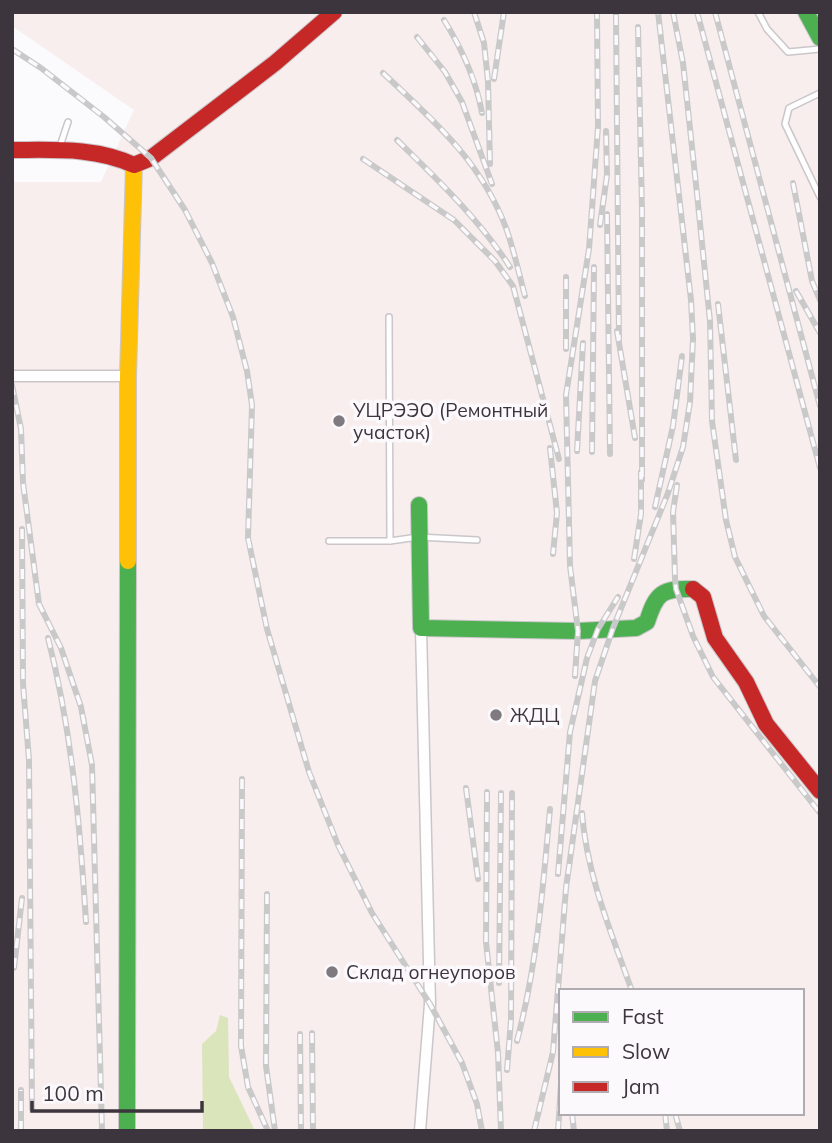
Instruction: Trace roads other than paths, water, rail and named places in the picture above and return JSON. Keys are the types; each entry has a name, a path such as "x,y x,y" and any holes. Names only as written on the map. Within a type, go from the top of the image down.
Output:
{"street":[{"path":"134,165 151,158 275,63 334,12"},
{"path":"806,12 820,37"},
{"path":"12,150 103,153 134,165"},
{"path":"127,1131 128,376 134,165"},
{"path":"12,376 128,376"},
{"path":"419,505 430,1004 420,1131"},
{"path":"421,628 578,631 636,628 647,622 651,604 660,593 666,590 695,589 704,597 715,638 746,682 766,724 820,791"}],"lane":[{"path":"758,12 767,29 788,52 820,49"},
{"path":"820,93 789,108 785,124 820,197"},
{"path":"59,151 68,122"},
{"path":"388,317 390,541"},
{"path":"329,541 390,541 418,537 477,540"}],"railway":[{"path":"474,12 484,43 488,81 490,164"},
{"path":"494,79 504,12"},
{"path":"534,1131 553,1052 566,888 595,681 613,628 668,493 683,447 690,402 693,339 691,300 658,12"},
{"path":"673,12 683,63 697,194 710,321 712,421 726,520 735,557 764,616 820,687"},
{"path":"697,12 820,468"},
{"path":"715,12 820,406"},
{"path":"575,676 578,631 570,566 566,395 589,249 598,127 597,14"},
{"path":"616,15 619,340"},
{"path":"444,20 468,65 482,113"},
{"path":"638,27 642,210 642,480"},
{"path":"417,37 445,72 462,102 492,184"},
{"path":"12,49 104,117 151,158 185,210 212,263 233,317 247,371 252,405 248,538 267,629 309,772 338,845 372,913 430,1004 462,1063 477,1104 482,1131"},
{"path":"383,73 454,143 483,182 506,228 525,296"},
{"path":"600,225 607,175 606,131"},
{"path":"397,140 471,216 510,267"},
{"path":"363,159 454,220 495,261 513,286 559,459"},
{"path":"793,183 812,281 820,300"},
{"path":"607,214 610,454"},
{"path":"592,452 594,267"},
{"path":"566,277 566,349"},
{"path":"796,291 820,333"},
{"path":"718,304 736,460"},
{"path":"617,331 635,438"},
{"path":"577,451 583,343"},
{"path":"655,507 673,426 682,356"},
{"path":"12,385 21,429 23,483 39,604 61,648 81,707 92,765 102,1131"},
{"path":"550,448 557,513 553,554"},
{"path":"634,559 641,514 641,472"},
{"path":"677,485 673,512 676,589 693,636 713,677 820,813"},
{"path":"22,529 23,684 29,760 32,1109"},
{"path":"558,874 570,732 587,658 598,629 618,597"},
{"path":"48,638 74,779 86,922"},
{"path":"242,779 241,1046 248,1087 268,1131"},
{"path":"466,788 478,879"},
{"path":"487,792 486,942 498,1053 501,1131"},
{"path":"499,983 501,793"},
{"path":"507,1070 511,1020 512,793"},
{"path":"517,1041 534,955 550,809"},
{"path":"582,813 594,881 631,989"},
{"path":"267,894 266,1066 275,1131"},
{"path":"14,968 22,898"},
{"path":"312,1033 313,1131"},
{"path":"300,1034 301,1131"},
{"path":"21,1090 21,1131"},
{"path":"558,1131 559,1115"},
{"path":"572,1115 574,1131"},
{"path":"665,1115 667,1131"},
{"path":"676,1115 680,1131"}],"place":[{"name":"УЦРЭЭО (Ремонтный участок)","path":"339,421"},
{"name":"ЖДЦ","path":"496,715"},
{"name":"Склад огнеупоров","path":"332,972"}]}
